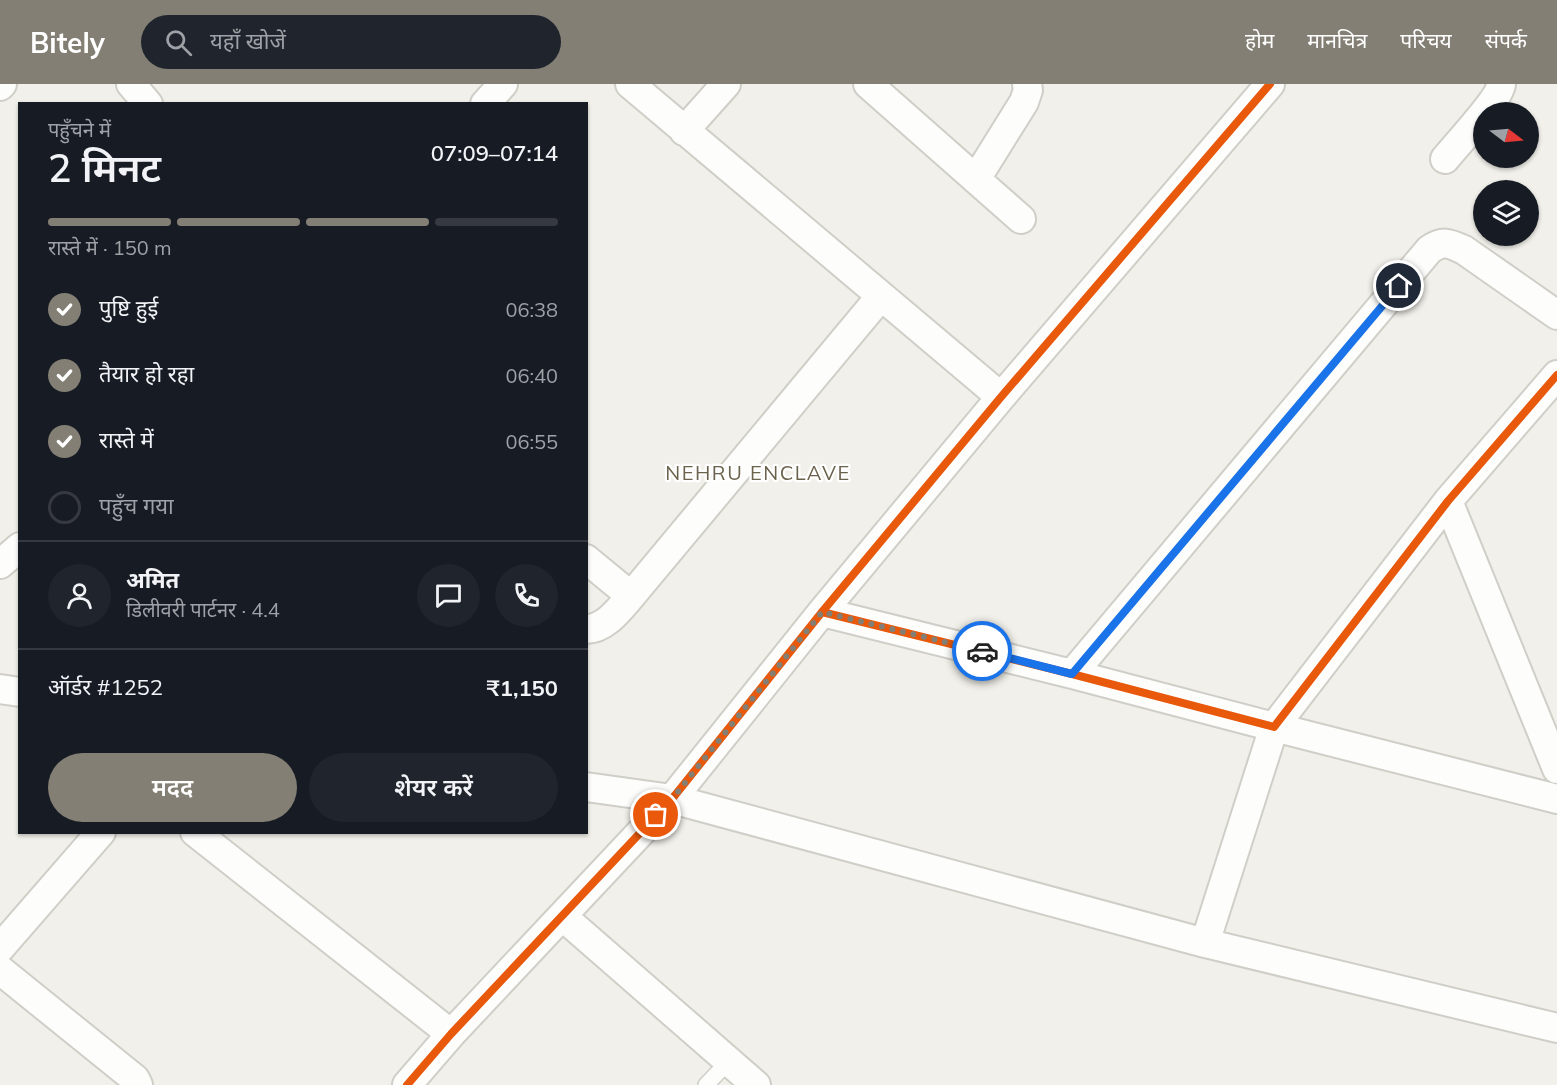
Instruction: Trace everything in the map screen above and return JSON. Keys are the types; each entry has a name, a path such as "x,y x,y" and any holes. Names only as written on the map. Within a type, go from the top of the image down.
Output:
{"street":[{"path":"131,84 146,102"},
{"path":"487,102 503,84"},
{"path":"630,84 1001,397"},
{"path":"684,131 726,84"},
{"path":"868,84 1021,219"},
{"path":"976,179 1024,102 1028,90 1027,84"},
{"path":"407,1085 451,1034 672,799 822,612 1001,397 1268,84"},
{"path":"1445,159 1494,100 1501,84"},
{"path":"1072,674 1429,250 1438,244 1450,243 1464,250 1557,315"},
{"path":"588,629 614,616 632,596 881,296"},
{"path":"1205,943 1274,727 1448,501 1557,375"},
{"path":"1448,501 1557,769"},
{"path":"0,564 18,549"},
{"path":"588,561 632,596"},
{"path":"822,612 1557,799"},
{"path":"0,689 18,692"},
{"path":"588,787 672,799 1205,943 1557,1028"},
{"path":"0,948 99,834"},
{"path":"198,834 451,1034"},
{"path":"562,916 756,1085"},
{"path":"0,970 135,1079 138,1085"}],"lane":[{"path":"706,1085 729,1061"}],"cycle path":[{"path":"407,1085 451,1034 672,799 822,612 1001,397 1270,84"},
{"path":"822,612 1274,727 1448,501 1557,375"}],"way so far":[{"path":"656,815 672,799 822,612 982,651"}],"district":[{"name":"NEHRU ENCLAVE","path":"758,473"}],"route":[{"path":"982,651 1072,674 1399,286"}]}
